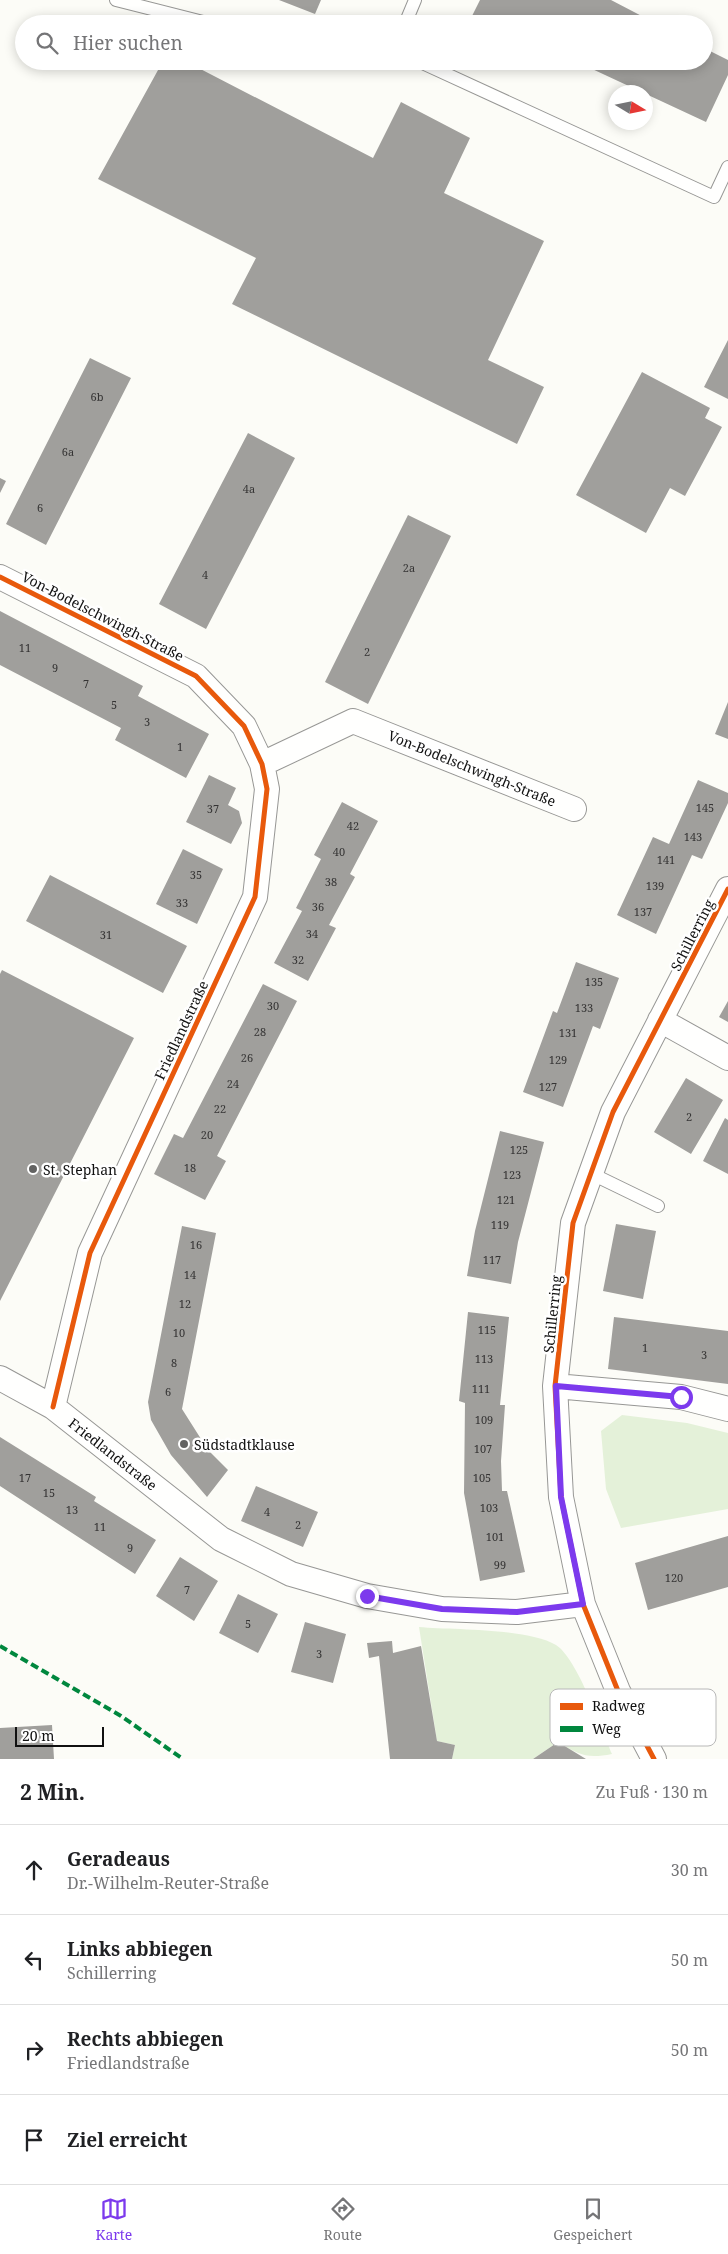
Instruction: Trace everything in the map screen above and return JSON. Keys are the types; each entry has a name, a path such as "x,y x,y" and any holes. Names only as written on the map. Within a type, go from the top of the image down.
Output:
{"street":[{"name":"Von-Bodelschwingh-Straße","path":"0,577 196,676"},
{"name":"Friedlandstraße","path":"196,676 244,726 262,764 267,789 255,897 90,1253 53,1406 221,1539 290,1574 367,1596 442,1609 517,1612 583,1604"},
{"name":"Von-Bodelschwingh-Straße","path":"262,764 353,721 574,809"},
{"name":"Schillerring","path":"617,1689 583,1604 561,1497 556,1386 573,1223 613,1112 728,889"},
{"path":"660,1020 728,1058"},
{"path":"0,1378 53,1406"},
{"path":"556,1386 681,1397 728,1409"},
{"name":"Schillerring","path":"647,1746 654,1759"}],"lane":[{"path":"116,0 175,15"},
{"path":"409,15 415,0"},
{"path":"438,70 714,197 728,167"},
{"path":"590,1173 658,1206"}],"green space":[{"path":"622,1415 687,1423 728,1433 728,1509 621,1528 606,1489 601,1431"},
{"path":"419,1627 489,1631 527,1635 543,1639 556,1645 564,1652 585,1689 550,1689 550,1746 552,1746 533,1759 452,1759 455,1745 437,1741"},
{"path":"565,1746 609,1746 612,1754 589,1756"}],"building":[{"path":"279,0 321,0 315,14"},
{"path":"480,0 611,0 640,15 472,15"},
{"path":"713,52 728,60 728,75 706,122 653,97 653,85 627,85 594,70 713,70"},
{"path":"158,70 202,70 373,158 401,102 470,138 444,193 544,241 488,360 544,387 517,444 232,304 256,258 98,179"},
{"path":"728,340 728,399 704,387"},
{"path":"90,358 131,378 46,545 6,524"},
{"path":"642,372 710,408 705,418 722,427 685,496 670,488 646,533 576,495"},
{"path":"248,433 295,458 206,629 159,604"},
{"path":"0,478 6,481 0,493"},
{"path":"408,515 451,536 368,704 325,682"},
{"path":"0,611 143,686 138,696 209,734 186,778 115,740 121,728 0,665"},
{"path":"728,702 728,739 715,734"},
{"path":"209,775 236,788 228,805 239,811 242,823 231,844 186,822"},
{"path":"698,780 728,793 728,803 702,859 692,855 656,934 617,915 653,837 669,844"},
{"path":"342,802 378,821 350,874 355,877 329,925 336,928 308,981 274,963 302,911 296,908 321,859 314,855"},
{"path":"183,849 223,869 197,924 156,904"},
{"path":"50,875 187,946 163,993 26,921"},
{"path":"576,962 619,978 600,1029 593,1026 563,1107 523,1092 553,1011 557,1013"},
{"name":"St. Stephan","path":"2,970 134,1038 0,1301 0,974"},
{"path":"263,984 297,1001 217,1156 226,1161 205,1200 154,1174 174,1134 183,1138"},
{"path":"728,1001 728,1022 719,1017"},
{"path":"686,1078 723,1100 691,1154 654,1132"},
{"path":"725,1118 728,1120 728,1174 703,1161"},
{"path":"500,1131 544,1142 518,1242 511,1284 467,1276 475,1231"},
{"path":"616,1224 656,1231 643,1299 603,1291"},
{"path":"182,1226 216,1233 182,1409 208,1450 228,1470 207,1497 171,1455 151,1420 148,1402"},
{"path":"468,1312 509,1317 500,1405 505,1405 501,1461 502,1491 507,1491 525,1572 480,1581 464,1493 465,1403 459,1401"},
{"path":"614,1317 728,1331 728,1384 608,1369"},
{"path":"0,1437 96,1497 94,1501 156,1540 135,1574 0,1486"},
{"path":"256,1486 318,1512 303,1547 241,1521"},
{"path":"728,1536 728,1587 648,1610 635,1563"},
{"path":"180,1557 218,1581 194,1621 156,1596"},
{"path":"238,1594 278,1614 258,1653 219,1633"},
{"path":"305,1622 346,1634 333,1683 291,1672"},
{"path":"392,1641 393,1653 421,1646 437,1741 455,1745 452,1759 390,1759 379,1656 369,1658 367,1643"},
{"path":"52,1725 54,1759 0,1759 0,1728"},
{"path":"552,1746 565,1746 586,1759 533,1759"}],"marked path":[{"path":"0,1646 121,1716 183,1759"}],"cycle path":[{"path":"0,577 196,676 244,726 262,764 267,789 255,897 90,1253 53,1407"},
{"path":"617,1689 583,1604 561,1497 555,1386 573,1223 613,1112 728,889"},
{"path":"647,1746 654,1759"}],"place":[{"name":"St. Stephan","path":"33,1169"},
{"name":"Südstadtklause","path":"184,1444"}],"route":[{"path":"367,1596 442,1609 517,1612 583,1604 561,1497 556,1386 681,1397"}]}
